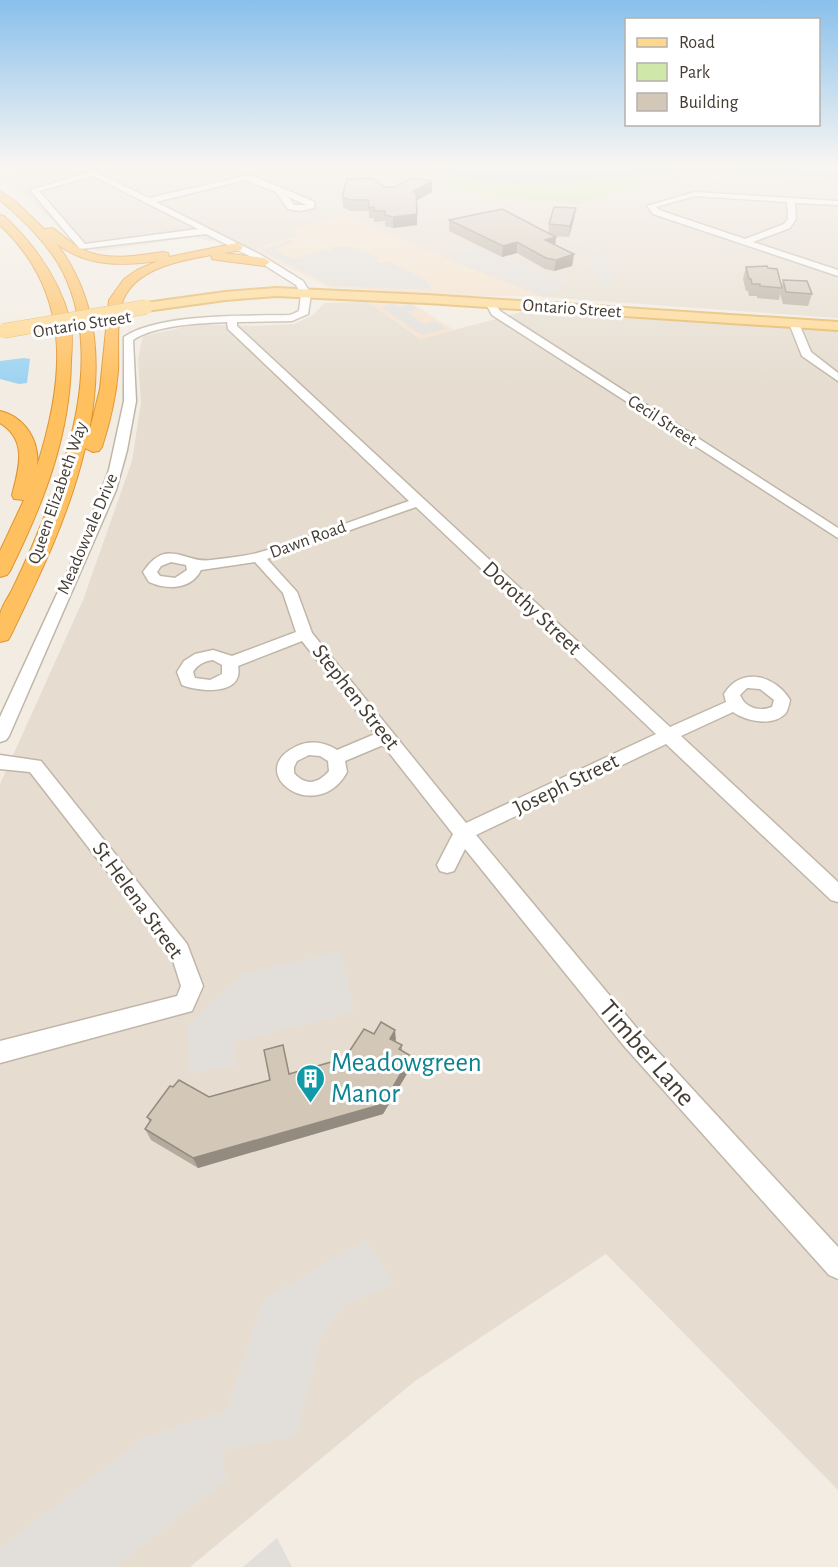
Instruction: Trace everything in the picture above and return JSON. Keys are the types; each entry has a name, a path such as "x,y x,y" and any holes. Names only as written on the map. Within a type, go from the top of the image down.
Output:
{"highway":[{"name":"Queen Elizabeth Way","path":"0,571 16,541 52,452 65,375 63,318 54,294 31,250 22,241"},
{"name":"Queen Elizabeth Way","path":"0,635 39,558 78,443 88,399 89,345 83,310 75,283 60,256 47,241"},
{"path":"61,241 74,250 99,259 144,259 234,246"},
{"path":"39,558 81,478 96,439 106,405 114,309 118,295 138,275 161,264 234,246"},
{"path":"161,264 188,258 218,256 264,262"},
{"path":"0,416 20,430 29,445 29,463 16,513 0,544"}],"main road":[{"name":"Ontario Street","path":"2,334 147,311 306,294 838,326"}],"street":[{"path":"78,241 83,247 128,241"},
{"path":"225,241 300,283 306,294"},
{"path":"744,242 838,273"},
{"name":"Meadowvale Drive","path":"0,736 75,566 89,541 119,459 130,407 128,339 135,334 176,324 212,319 292,318 304,312 306,294"},
{"name":"Cecil Street","path":"491,304 496,313 838,534"},
{"name":"Dorothy Street","path":"232,319 232,327 838,894"},
{"path":"794,323 806,354 838,378"},
{"name":"Dawn Road","path":"194,567 258,557 418,502"},
{"name":"Stephen Street","path":"258,557 290,592 305,634 463,833"},
{"path":"230,663 305,634"},
{"name":"Joseph Street","path":"463,833 725,708 736,705"},
{"path":"336,758 387,736"},
{"name":"St Helena Street","path":"0,762 35,766 180,950 192,986 184,1004 0,1052"},
{"path":"447,865 463,833"},
{"name":"Timber Lane","path":"463,833 632,1039 838,1266"}],"shaded area":[{"path":"75,241 167,241 99,251 81,247"},
{"path":"236,241 280,241 251,250"},
{"path":"279,241 406,241 541,296 449,296 328,287 251,250"},
{"path":"293,241 274,249 294,259 326,249 333,251 330,247 353,247 380,258 376,260 381,263 387,261 425,279 433,290 332,286 259,250"},
{"path":"340,241 838,241 838,318 543,297 474,270"},
{"path":"576,244 586,249 518,264 523,267 529,266 572,284 542,294 444,255 480,246 512,262"},
{"path":"589,250 603,252 606,258 615,257 615,262 607,263 607,272 614,271 614,284 597,285 596,269 592,268"},
{"path":"368,302 420,339 522,312 695,316 838,328 838,1490 606,1254 415,1381 190,1567 0,1567 0,784 83,600 132,461 141,403 138,359 143,336 198,324 253,326 294,324 313,315 324,303"},
{"path":"368,302 413,304 454,330 420,339"},
{"path":"394,304 399,307 411,304 418,309 408,312 424,324 435,321 446,329 421,335 381,307"},
{"path":"340,951 355,1012 233,1042 235,1065 190,1074 187,1026 242,974"},
{"path":"367,1239 394,1284 346,1304 322,1335 296,1436 220,1451 227,1479 115,1567 0,1567 0,1548 143,1438 226,1410 264,1299"},
{"path":"277,1538 292,1567 243,1567"}],"water":[{"path":"30,359 27,383 19,384 0,379 0,361"}],"building":[{"path":"493,241 547,241 574,254 556,260 546,258 517,242 503,246"},
{"path":"767,266 777,269 782,288 752,284 746,267"},
{"path":"783,280 807,281 812,294 786,292"},
{"name":"Meadowgreen Manor","path":"381,1022 395,1030 390,1039 402,1045 399,1049 411,1056 383,1104 193,1158 145,1129 151,1120 147,1117 170,1086 173,1087 179,1080 209,1097 270,1080 264,1050 283,1045 289,1074 345,1058 364,1029 374,1034"}],"place":[{"name":"Meadowgreen Manor","path":"310,1104"}]}
